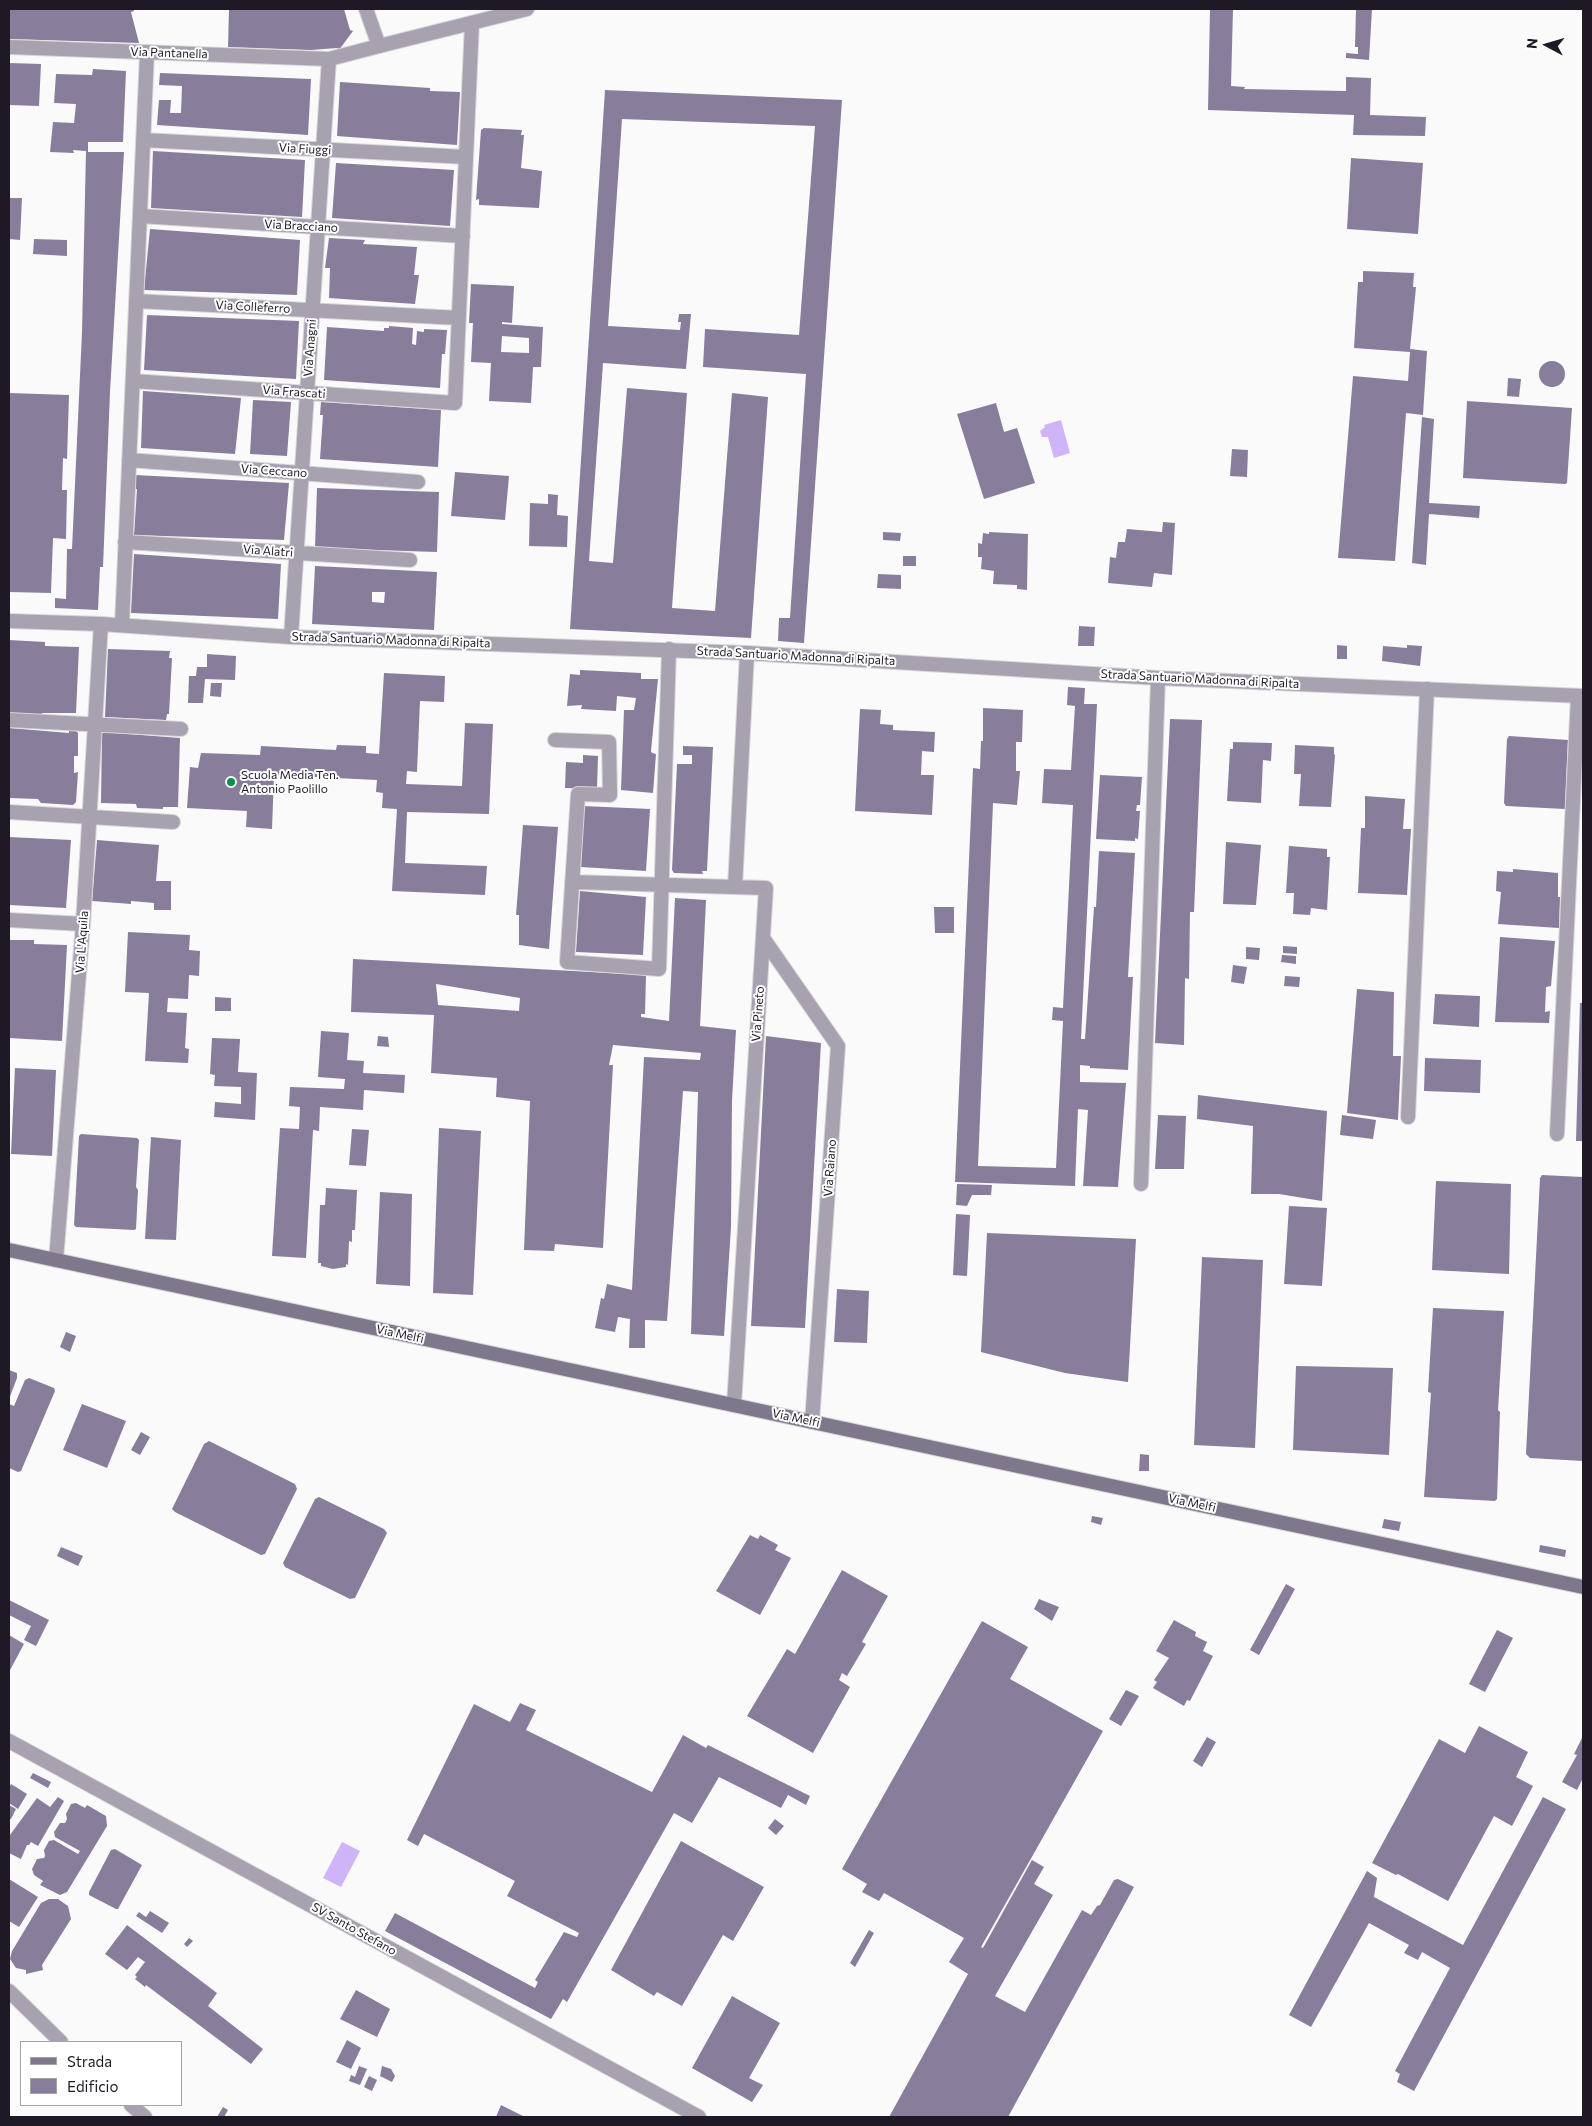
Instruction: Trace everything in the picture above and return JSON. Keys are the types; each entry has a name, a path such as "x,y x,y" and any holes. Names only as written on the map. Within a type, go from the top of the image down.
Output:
{"main road":[{"name":"Via Melfi","path":"9,1250 1583,1587"}],"street":[{"path":"366,9 379,46"},
{"name":"Via Pantanella","path":"9,47 329,59 527,9"},
{"path":"459,318 472,23"},
{"path":"122,625 147,53"},
{"name":"Via Anagni","path":"291,637 329,59"},
{"name":"Via Fiuggi","path":"143,140 466,157"},
{"name":"Via Bracciano","path":"140,216 463,236"},
{"name":"Via Colleferro","path":"136,301 459,318"},
{"name":"Via Frascati","path":"133,381 455,403 459,318"},
{"name":"Via Ceccano","path":"129,460 418,482"},
{"name":"Via Alatri","path":"125,542 410,560"},
{"name":"Strada Santuario Madonna di Ripalta","path":"9,621 122,625 291,637 669,649 1158,678 1581,696"},
{"name":"Via L'Aquila","path":"56,1260 83,924 101,624"},
{"path":"555,740 609,742 610,795 578,794 568,962 659,969 669,649"},
{"path":"572,882 662,883 735,887 747,653"},
{"path":"1141,1184 1158,678"},
{"path":"1408,1117 1427,689"},
{"path":"1557,1134 1581,696"},
{"path":"9,720 181,729"},
{"path":"9,812 173,822"},
{"name":"Via Pineto","path":"734,1405 766,888 735,887"},
{"path":"9,920 83,924"},
{"name":"Via Raiano","path":"763,938 838,1046 812,1422"},
{"name":"SV Santo Stefano","path":"9,1741 699,2117"},
{"path":"9,1991 60,2041"},
{"path":"132,2106 145,2117"}],"shaded area":[{"path":"1061,420 1070,453 1054,458 1048,437 1042,437 1040,431 1045,427 1044,425"},
{"path":"342,1842 360,1851 341,1887 323,1878"}],"building":[{"path":"9,9 134,9 131,12 139,43 9,39"},
{"path":"229,9 344,9 350,30 353,31 339,50 337,48 311,50 228,47"},
{"path":"1210,9 1233,9 1231,86 1245,87 1244,89 1346,91 1346,77 1371,78 1370,115 1426,117 1425,136 1353,135 1354,115 1208,110"},
{"path":"1356,9 1372,9 1369,60 1346,58 1346,53 1358,54 1358,47 1355,47"},
{"path":"9,63 41,64 39,106 9,105"},
{"path":"93,69 126,71 123,142 88,142 88,152 124,152 110,392 103,567 100,567 98,610 55,608 55,598 66,599 67,549 72,549 82,332 86,151 73,150 74,153 50,152 53,122 74,123 76,104 54,103 56,74 92,75"},
{"path":"160,73 311,79 308,135 157,125 159,100 171,100 170,113 181,113 182,86 159,85"},
{"path":"340,82 460,92 457,145 337,136"},
{"path":"605,90 842,100 804,643 778,641 779,618 790,618 806,374 703,367 705,329 799,335 815,126 622,119 608,326 680,330 679,314 691,314 686,369 603,363 589,561 613,563 627,388 687,393 672,608 715,611 732,393 768,397 751,638 570,629"},
{"path":"484,128 522,130 521,135 524,135 521,168 542,171 539,208 479,205 479,199 476,200 481,130"},
{"path":"153,151 305,160 302,217 151,208"},
{"path":"1351,158 1423,163 1418,234 1347,229"},
{"path":"336,163 454,170 450,226 332,218"},
{"path":"9,198 22,198 20,240 9,239"},
{"path":"150,229 300,240 297,295 144,290"},
{"path":"329,238 365,240 363,244 417,247 414,275 419,275 415,304 329,298 330,268 325,268"},
{"path":"34,239 67,240 67,256 33,254"},
{"path":"1363,271 1414,273 1413,287 1416,287 1410,349 1427,351 1423,415 1406,413 1395,561 1338,558 1353,376 1408,381 1410,352 1354,348 1358,282 1363,282"},
{"path":"471,284 514,286 512,323 502,322 502,324 543,327 541,367 533,367 531,403 489,401 491,363 471,362 473,323 469,323","holes":["502,336 529,338 529,353 501,352"]},
{"path":"147,315 299,321 296,379 144,370"},
{"path":"389,326 413,328 412,344 416,345 417,331 424,332 424,329 447,330 445,354 442,354 440,388 324,380 327,327 384,331 384,328 389,328"},
{"path":"1552,361 1561,365 1565,374 1561,383 1552,387 1543,383 1539,374 1543,365"},
{"path":"1508,378 1521,379 1519,397 1507,396"},
{"path":"143,391 241,398 235,454 141,448"},
{"path":"9,393 69,395 67,459 63,458 62,490 67,490 66,539 53,538 51,593 9,592"},
{"path":"253,400 291,402 287,456 250,454"},
{"path":"1467,401 1572,408 1567,483 1463,478"},
{"path":"321,402 441,410 438,467 320,459 323,415 320,415"},
{"path":"996,403 1004,432 1017,428 1035,483 984,499 957,414"},
{"path":"1422,417 1434,419 1429,503 1480,506 1479,518 1429,514 1426,565 1412,563"},
{"path":"1232,449 1248,450 1247,477 1230,476"},
{"path":"455,472 509,476 505,520 451,516"},
{"path":"135,475 289,483 284,540 134,535 137,489 134,489"},
{"path":"317,488 439,492 437,552 315,548"},
{"path":"548,494 558,495 557,515 568,516 567,547 529,546 530,503 548,504"},
{"path":"1163,522 1175,523 1172,575 1154,573 1152,587 1108,583 1110,557 1116,558 1118,542 1125,542 1127,529 1162,532"},
{"path":"883,532 901,533 900,541 883,540"},
{"path":"989,532 1028,534 1027,590 1017,589 1017,585 993,584 994,571 981,569 982,557 978,557 978,543 982,544 983,533 989,534"},
{"path":"134,554 281,564 278,619 131,613"},
{"path":"903,556 916,556 916,566 903,566"},
{"path":"315,566 437,572 434,630 312,624","holes":["372,592 385,592 384,603 372,602"]},
{"path":"878,574 901,575 901,589 877,588"},
{"path":"1079,626 1095,627 1094,646 1078,646"},
{"path":"9,640 45,642 45,646 79,647 76,713 42,713 42,716 9,714"},
{"path":"1337,645 1347,646 1347,659 1337,659"},
{"path":"1407,645 1422,646 1420,666 1382,661 1383,646 1407,648"},
{"path":"108,649 170,651 169,658 172,658 169,714 167,714 166,720 105,717"},
{"path":"207,654 236,656 235,680 205,679 203,703 188,703 189,676 196,676 197,667 207,667"},
{"path":"580,670 641,673 641,679 658,679 651,751 656,754 653,793 621,790 624,710 634,710 636,698 617,696 616,711 581,709 582,705 567,706 570,674 580,675"},
{"name":"Scuola Media Ten. Antonio Paolillo","path":"384,673 445,676 444,702 420,701 417,772 407,771 406,784 462,786 465,723 493,724 489,814 407,812 405,863 487,866 485,895 392,891 397,809 382,808 383,793 376,792 377,780 274,775 272,829 246,827 247,811 187,808 190,767 198,768 201,753 260,755 261,746 336,750 337,745 366,746 366,753 379,754"},
{"path":"211,683 222,683 221,697 210,696"},
{"path":"1068,687 1085,688 1084,704 1097,704 1081,1039 1085,1039 1099,851 1135,853 1128,977 1133,977 1128,1070 1090,1068 1090,1066 1080,1065 1080,1082 1126,1083 1118,1187 1083,1186 1088,1110 1078,1109 1075,1186 955,1182 973,768 980,769 981,741 983,741 983,708 1023,710 1022,742 1016,742 1016,771 1020,771 1017,805 993,803 978,1166 1056,1168 1063,1021 1052,1020 1053,1007 1063,1008 1073,805 1042,803 1044,769 1071,770 1075,706 1067,705"},
{"path":"860,709 881,710 880,724 893,725 893,730 935,732 934,752 922,751 921,775 934,775 932,815 855,811"},
{"path":"1170,719 1202,720 1194,912 1190,912 1189,979 1185,978 1184,1045 1155,1043"},
{"path":"9,728 69,733 69,731 76,731 78,733 78,756 74,756 74,773 78,772 76,802 73,805 41,803 38,799 9,798"},
{"path":"102,732 180,738 178,807 163,807 163,809 137,808 136,804 101,803"},
{"path":"1509,736 1568,740 1565,809 1506,806 1504,803 1507,739"},
{"path":"1233,742 1272,743 1271,761 1263,760 1261,803 1227,801 1230,749 1233,749"},
{"path":"1295,745 1334,747 1331,807 1299,806 1301,774 1294,774"},
{"path":"683,746 713,747 707,871 702,871 703,874 674,873 672,870 677,764 692,764 692,755 683,755"},
{"path":"583,755 598,756 597,789 565,788 566,762 583,763"},
{"path":"1100,775 1142,777 1140,805 1137,805 1136,811 1140,811 1138,839 1135,838 1135,841 1096,839"},
{"path":"1365,796 1405,799 1403,829 1411,829 1407,895 1358,893 1361,828 1365,828"},
{"path":"583,806 650,809 646,871 581,867"},
{"path":"523,825 558,827 549,949 519,945 519,915 516,915"},
{"path":"9,837 71,840 66,908 9,905"},
{"path":"97,840 159,845 156,881 171,881 171,910 154,910 154,903 131,901 131,904 92,901"},
{"path":"1226,842 1261,845 1256,905 1223,904"},
{"path":"1289,846 1327,849 1327,857 1330,857 1327,910 1311,908 1310,915 1293,914 1294,893 1286,893"},
{"path":"1513,869 1558,873 1558,897 1560,897 1559,928 1498,924 1501,892 1496,891 1497,871 1513,872"},
{"path":"580,891 646,897 643,955 576,952"},
{"path":"675,898 706,900 700,1026 736,1030 732,1100 731,1227 724,1336 691,1334 698,1092 683,1091 667,1321 645,1320 645,1348 629,1348 630,1319 618,1317 615,1332 595,1328 601,1298 604,1299 607,1284 632,1290 644,1057 700,1060 701,1053 613,1045 609,1065 613,1065 603,1248 555,1244 554,1251 524,1250 530,1101 496,1097 497,1078 431,1073 434,1015 351,1012 353,959 646,975 645,1014 641,1014 641,1017 669,1021","holes":["436,984 520,998 519,1011 438,1005"]},
{"path":"934,907 954,907 954,933 935,933"},
{"path":"128,932 190,935 189,950 200,951 199,976 189,975 188,999 168,998 167,1012 187,1013 185,1048 189,1049 188,1063 145,1061 149,993 125,992"},
{"path":"1500,937 1555,941 1551,986 1546,987 1545,1012 1550,1011 1549,1023 1495,1022"},
{"path":"9,940 34,940 34,944 67,945 62,1041 9,1038"},
{"path":"1283,946 1297,947 1297,954 1283,953"},
{"path":"1246,947 1260,948 1259,960 1246,959"},
{"path":"1282,955 1296,956 1296,964 1281,962"},
{"path":"1233,965 1247,967 1244,984 1231,982"},
{"path":"1285,976 1300,977 1299,987 1284,986"},
{"path":"1357,989 1394,992 1393,1056 1401,1056 1398,1120 1347,1113"},
{"path":"1435,994 1480,996 1479,1027 1433,1024"},
{"path":"215,997 231,998 231,1011 215,1011"},
{"path":"1580,1003 1583,1003 1583,1141 1576,1141"},
{"path":"321,1031 349,1033 347,1060 364,1061 363,1073 405,1075 404,1093 364,1090 363,1110 320,1107 319,1131 313,1130 306,1258 272,1256 280,1128 299,1129 300,1107 289,1106 290,1087 344,1089 345,1079 318,1077"},
{"path":"378,1036 388,1037 389,1047 377,1046"},
{"path":"766,1036 821,1043 805,1328 751,1326"},
{"path":"212,1038 240,1039 238,1072 257,1073 255,1120 214,1117 215,1102 241,1104 241,1087 214,1086 215,1075 210,1074"},
{"path":"1425,1058 1481,1060 1480,1093 1424,1091"},
{"path":"15,1068 56,1070 52,1156 11,1154"},
{"path":"1198,1095 1327,1111 1322,1201 1279,1194 1251,1194 1253,1126 1197,1119"},
{"path":"1158,1115 1186,1116 1184,1169 1155,1169"},
{"path":"1342,1115 1376,1120 1373,1139 1340,1135"},
{"path":"439,1128 481,1131 473,1295 433,1293"},
{"path":"352,1129 369,1130 366,1166 349,1165"},
{"path":"81,1134 137,1138 139,1140 136,1229 76,1227 74,1225 79,1136"},
{"path":"151,1137 181,1140 176,1240 145,1239"},
{"path":"1542,1175 1583,1177 1583,1461 1530,1458 1526,1454 1540,1178"},
{"path":"1436,1181 1511,1184 1509,1274 1432,1270"},
{"path":"957,1184 992,1185 991,1195 972,1195 967,1206 956,1205"},
{"path":"326,1188 357,1190 355,1230 352,1230 352,1242 349,1241 348,1265 346,1264 346,1267 333,1269 321,1266 321,1263 318,1263 320,1205 325,1205"},
{"path":"380,1192 412,1194 410,1286 376,1284"},
{"path":"1289,1206 1327,1208 1322,1286 1284,1284"},
{"path":"956,1214 970,1215 967,1276 953,1275"},
{"path":"987,1233 1136,1239 1128,1382 1065,1373 981,1352"},
{"path":"1202,1257 1263,1260 1255,1448 1194,1445"},
{"path":"837,1289 869,1291 867,1343 834,1342"},
{"path":"1433,1308 1504,1311 1498,1410 1500,1412 1497,1499 1495,1501 1424,1497 1431,1393 1428,1392"},
{"path":"66,1332 76,1336 70,1352 60,1347"},
{"path":"1296,1366 1393,1368 1389,1455 1293,1450"},
{"path":"9,1370 17,1373 17,1378 9,1399"},
{"path":"29,1378 54,1388 55,1391 21,1471 18,1472 9,1468 9,1404 14,1406 25,1380"},
{"path":"82,1404 126,1421 107,1468 63,1450"},
{"path":"141,1432 150,1437 140,1455 131,1450"},
{"path":"209,1441 295,1484 297,1489 265,1554 261,1555 172,1509 204,1444"},
{"path":"1140,1454 1149,1455 1149,1471 1139,1471"},
{"path":"319,1497 384,1529 387,1533 355,1598 350,1599 285,1567 283,1563 315,1499"},
{"path":"1092,1516 1103,1518 1101,1525 1091,1522"},
{"path":"1384,1519 1401,1522 1399,1531 1382,1528"},
{"path":"750,1535 758,1539 760,1535 778,1545 775,1550 791,1558 760,1615 716,1591"},
{"path":"1540,1545 1566,1550 1565,1557 1539,1552"},
{"path":"61,1547 83,1556 78,1566 57,1556"},
{"path":"842,1570 888,1596 862,1642 866,1644 847,1676 842,1673 839,1680 850,1687 813,1753 747,1716 787,1649 795,1654"},
{"path":"1286,1584 1295,1589 1259,1655 1250,1650"},
{"path":"1039,1599 1059,1607 1052,1621 1034,1609"},
{"path":"9,1600 49,1620 36,1646 24,1640 31,1626 9,1615"},
{"path":"1174,1620 1196,1632 1195,1636 1207,1642 1203,1651 1213,1656 1190,1701 1187,1700 1184,1706 1153,1688 1157,1682 1154,1680 1169,1658 1156,1651"},
{"path":"982,1621 1028,1647 1010,1679 1103,1731 981,1947 983,1948 1032,1860 1044,1867 1034,1884 1053,1895 995,1996 1025,2012 1082,1910 1091,1915 1097,1906 1100,1905 1114,1880 1118,1879 1134,1887 1008,2117 889,2117 968,1974 949,1962 964,1938 884,1893 879,1901 862,1892 867,1884 842,1869"},
{"path":"1497,1630 1513,1638 1485,1692 1469,1684"},
{"path":"9,1635 24,1644 9,1672"},
{"path":"1126,1690 1139,1696 1121,1726 1109,1719"},
{"path":"520,1703 536,1710 526,1730 652,1792 683,1735 706,1748 708,1745 810,1796 806,1805 788,1795 781,1808 719,1777 692,1823 674,1813 567,2002 563,1999 551,2019 385,1931 395,1913 535,1988 538,1982 535,1980 564,1932 577,1937 579,1933 507,1896 515,1881 424,1834 418,1846 407,1840 474,1704 510,1722"},
{"path":"1479,1726 1528,1752 1516,1777 1533,1786 1512,1826 1494,1816 1448,1901 1398,1874 1396,1875 1372,1863 1439,1739 1465,1753"},
{"path":"1583,1736 1583,1778 1577,1790 1562,1782 1577,1755 1574,1754"},
{"path":"1207,1737 1216,1742 1202,1767 1193,1761"},
{"path":"33,1773 51,1782 48,1788 30,1778"},
{"path":"11,1784 27,1794 18,1809 9,1803 9,1788"},
{"path":"58,1797 64,1801 38,1846 31,1842 27,1845 21,1859 9,1853 9,1834 37,1798 50,1807"},
{"path":"1543,1797 1566,1809 1414,2091 1397,2082 1400,2074 1395,2071 1450,1968 1422,1952 1418,1960 1404,1953 1409,1945 1369,1923 1311,2027 1289,2015 1367,1871 1377,1878 1374,1897 1463,1945"},
{"path":"76,1803 85,1808 87,1805 106,1816 107,1826 67,1892 60,1895 40,1885 43,1881 34,1875 32,1869 37,1859 44,1858 44,1850 49,1841 54,1840 78,1854 80,1851 55,1837 54,1832 60,1823 65,1823 67,1819 66,1814 71,1804"},
{"path":"9,1805 16,1809 11,1819 9,1819"},
{"path":"775,1819 784,1826 776,1835 768,1828"},
{"path":"681,1841 764,1887 733,1941 723,1935 682,2006 657,1992 654,1996 611,1970"},
{"path":"115,1849 142,1865 118,1909 89,1895 111,1850"},
{"path":"9,1879 38,1897 19,1927 9,1921"},
{"path":"49,1899 58,1899 68,1906 71,1919 42,1965 43,1970 26,1974 26,1970 16,1968 10,1959 12,1951 41,1903"},
{"path":"150,1911 169,1923 162,1933 136,1916 139,1912 146,1917"},
{"path":"127,1925 217,1993 208,2006 263,2049 251,2064 146,1985 145,1987 135,1979 137,1977 135,1975 145,1962 138,1957 127,1970 105,1954"},
{"path":"869,1930 874,1933 855,1967 850,1963"},
{"path":"189,1938 193,1941 187,1947 184,1944"},
{"path":"356,1990 390,2009 377,2037 340,2019"},
{"path":"732,1996 780,2023 749,2078 763,2085 752,2102 692,2068"},
{"path":"347,2040 361,2048 351,2069 336,2062"},
{"path":"359,2066 367,2069 360,2085 349,2081 351,2075 355,2077"},
{"path":"382,2066 391,2069 395,2076 392,2082 380,2076"},
{"path":"369,2076 377,2080 372,2091 364,2087"},
{"path":"501,2105 525,2117 496,2117"},
{"path":"223,2107 228,2110 224,2117 217,2117"}],"place":[{"name":"Scuola Media Ten. Antonio Paolillo","path":"231,782"}]}
